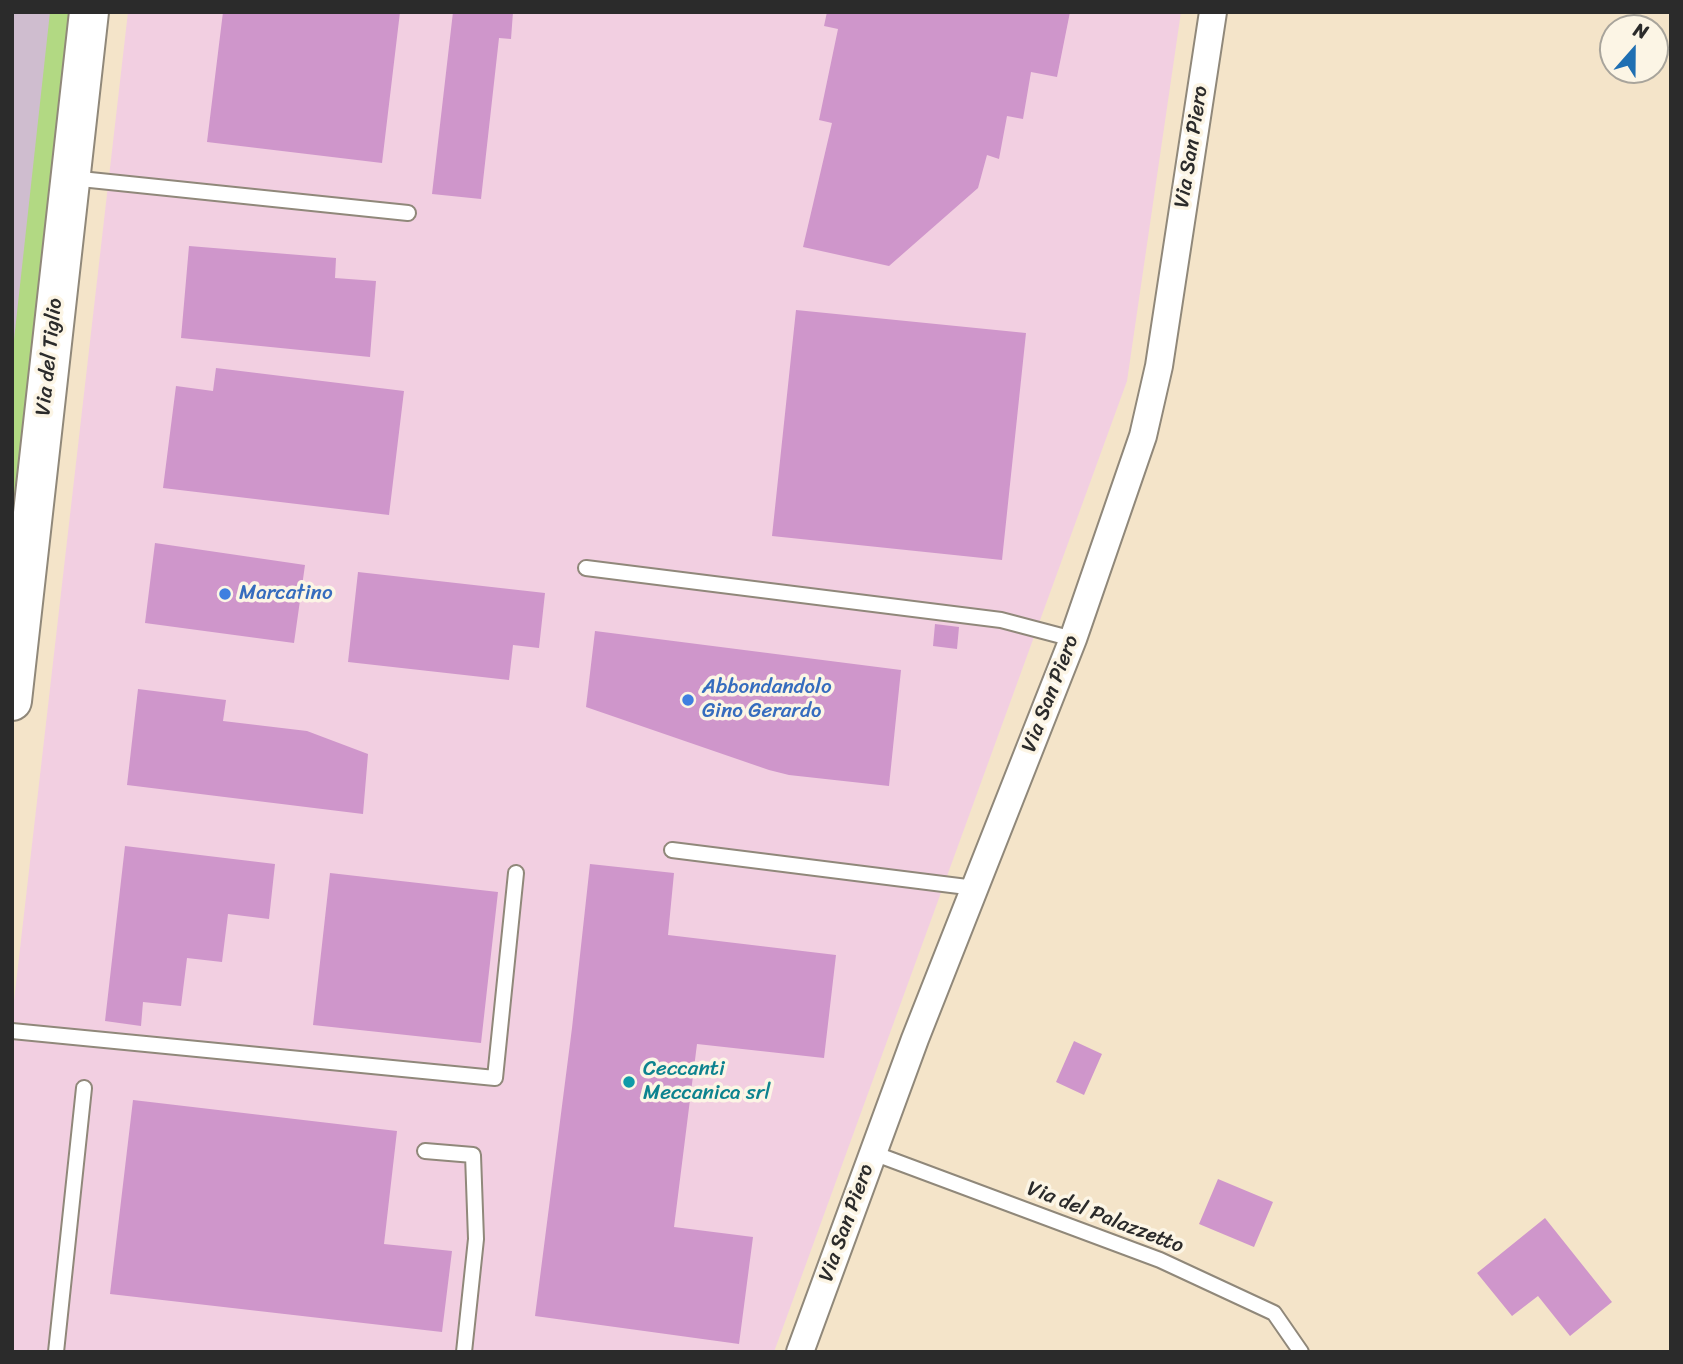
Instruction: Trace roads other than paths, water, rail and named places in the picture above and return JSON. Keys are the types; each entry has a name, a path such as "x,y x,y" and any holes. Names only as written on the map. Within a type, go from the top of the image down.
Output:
{"main road":[{"name":"Via del Tiglio","path":"12,701 89,12"}],"street":[{"name":"Via San Piero","path":"800,1352 915,1040 1073,639 1143,436 1159,366 1213,12"}],"lane":[{"path":"70,177 408,213"},
{"path":"586,568 1001,620 1073,639"},
{"path":"672,850 975,888"},
{"path":"12,1031 495,1078 516,873"},
{"path":"56,1352 84,1088"},
{"path":"425,1152 473,1155 476,1238 464,1352"},
{"name":"Via del Palazzetto","path":"873,1153 1173,1266 1274,1313 1301,1352"}],"place":[{"name":"Marcatino","path":"225,594"},
{"name":"Abbondandolo Gino Gerardo","path":"688,700"},
{"name":"Ceccanti Meccanica srl","path":"629,1082"}]}
